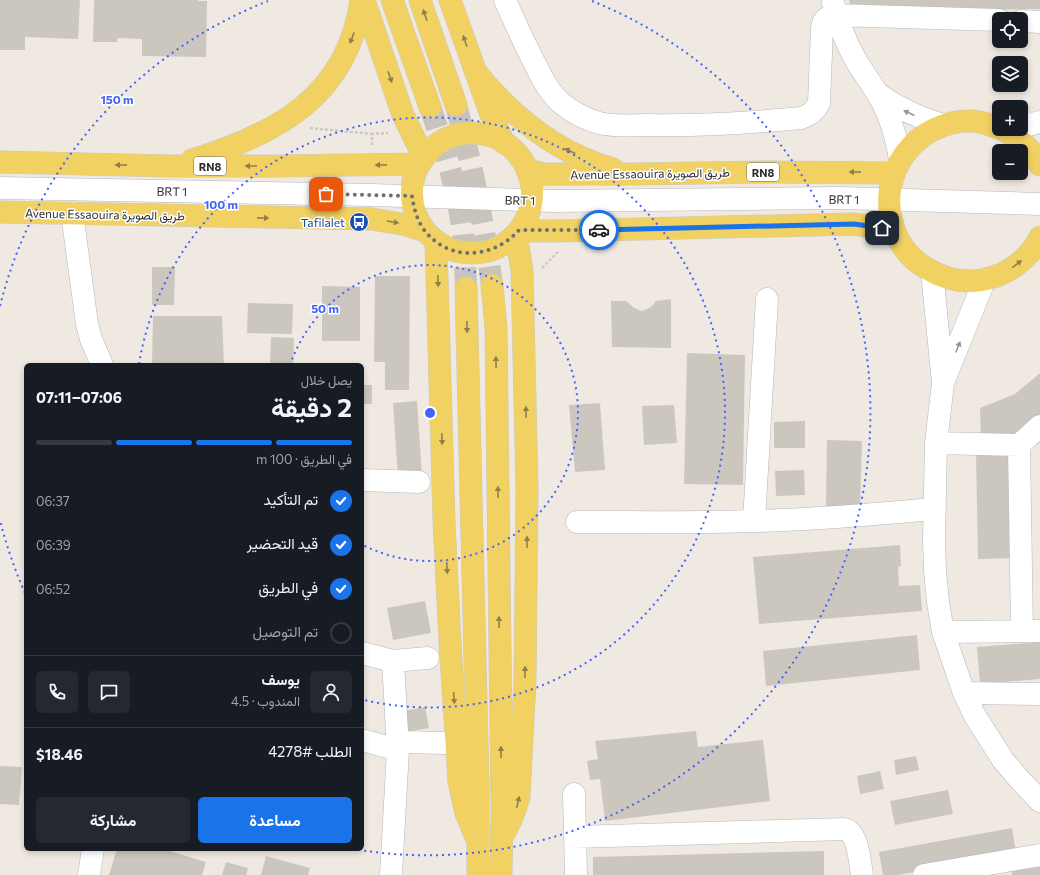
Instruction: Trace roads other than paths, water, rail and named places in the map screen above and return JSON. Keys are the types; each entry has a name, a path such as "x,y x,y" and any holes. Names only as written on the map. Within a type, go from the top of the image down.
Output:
{"main road":[{"path":"168,166 217,152 241,143 279,125 302,109 316,96 339,66 348,49 354,32 362,0"},
{"path":"362,0 403,115 422,161"},
{"path":"392,0 430,107"},
{"path":"420,0 456,105"},
{"path":"450,0 490,112 504,143"},
{"path":"475,71 508,108 546,138 566,150 588,160 633,174"},
{"path":"992,125 973,121 943,125 918,138 908,148 897,166 890,186 888,200 889,211 895,232 900,242 914,259 932,272 963,281 985,279 1010,270 1021,262 1040,237"},
{"path":"478,842 466,813 458,766 450,642 430,236 418,220 414,209 412,196 415,174 422,161 432,148 455,136 468,134 480,134 493,138 504,143 513,151 527,170 530,180 531,200 525,221 517,232 522,270 527,489 525,681 519,796 516,811 510,825 502,837"},
{"path":"1014,136 1027,147 1040,165"},
{"name":"RN8","path":"0,162 168,166 279,166 372,165 422,161"},
{"name":"Avenue Essaouira طريق الصويرة","path":"527,170 544,174 633,174 770,172 897,166"},
{"name":"Avenue Essaouira طريق الصويرة","path":"0,212 372,219 407,225 430,236 447,248 459,252 471,253 484,252 496,248 506,242 517,232"},
{"path":"517,232 854,224 882,228 895,232"},
{"path":"492,284 496,328 502,837 501,875"},
{"path":"466,288 478,782 478,875"}],"street":[{"path":"505,0 519,33 543,81 551,93 573,112 586,119 613,125 674,126 721,124 801,118 807,116 816,109 819,103 823,23 834,7"},
{"path":"834,7 992,19"},
{"path":"834,7 854,56 878,94 890,119 894,132 897,166"},
{"path":"1028,21 1040,22"},
{"path":"878,94 902,109 929,121 943,125"},
{"path":"1028,125 1040,122"},
{"name":"BRT 1","path":"0,188 412,196 531,200 839,198 1040,204"},
{"path":"72,214 87,324 101,363"},
{"path":"932,272 943,383 936,443 935,509 935,571 943,632 964,693 975,716 1003,760 1019,780 1040,801"},
{"path":"943,383 985,279"},
{"path":"754,521 767,299"},
{"path":"936,443 1019,445 1040,426"},
{"path":"943,632 1031,631 1019,445"},
{"path":"364,480 419,482"},
{"path":"577,522 666,523 754,521 935,509"},
{"path":"364,654 393,661 428,658"},
{"path":"391,875 398,746 393,661"},
{"path":"964,693 1040,694"},
{"path":"364,740 398,746 445,743"},
{"path":"574,794 576,875"},
{"path":"575,837 844,829 850,832 855,838 862,875"},
{"path":"89,875 93,851"},
{"path":"924,875 1040,855"}],"tunnel":[{"path":"456,105 477,194 492,285"},
{"path":"430,107 449,166 462,226 466,288"}],"place":[{"name":"Tafilalet","path":"359,222"}]}
